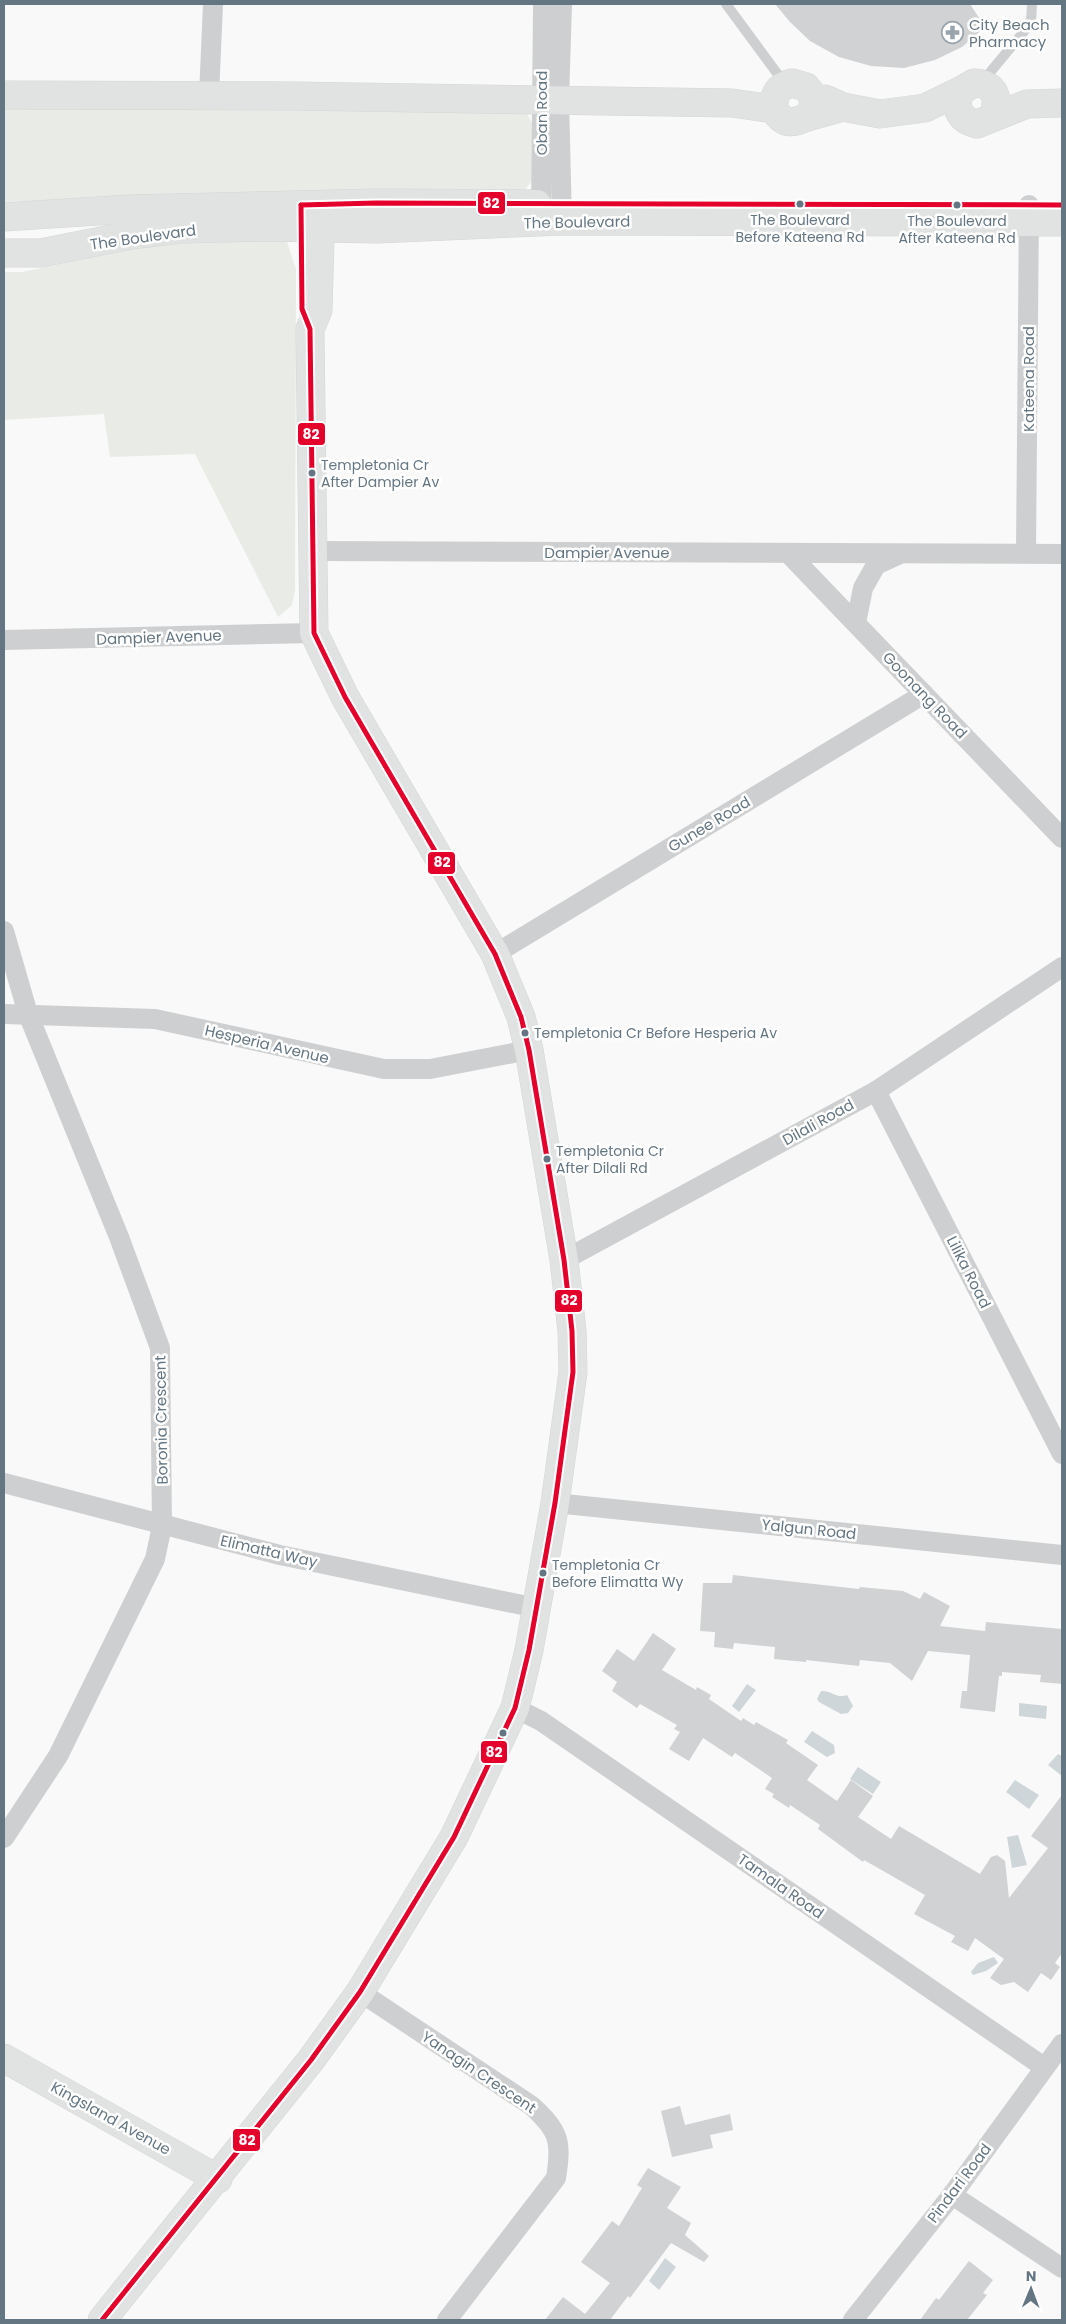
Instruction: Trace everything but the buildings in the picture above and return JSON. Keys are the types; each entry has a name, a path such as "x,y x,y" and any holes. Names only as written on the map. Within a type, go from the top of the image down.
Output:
{"street":[{"path":"209,96 213,4"},
{"name":"Oban Road","path":"543,4 550,100 551,213"},
{"name":"Oban Road","path":"550,100 562,4"},
{"path":"4,95 732,103 778,96 799,84 810,105"},
{"path":"778,96 785,121 792,123 810,105 842,107 880,114 925,108 982,95 1026,104 1062,103"},
{"path":"925,108 962,117 977,124 987,121 982,95"},
{"name":"The Boulevard","path":"1029,214 1062,205"},
{"name":"The Boulevard","path":"4,217 130,209 311,217 377,229 551,213 1029,214 1062,222"},
{"name":"Kateena Road","path":"1026,553 1029,214"},
{"path":"102,2320 218,2179 311,2060 360,1992 454,1837 514,1708 536,1608 555,1503 572,1372 572,1331 564,1260 530,1050 521,1017 495,954 345,697 321,652 314,633 310,329 318,310 311,217"},
{"name":"The Boulevard","path":"4,253 42,253 131,235 180,228 311,217"},
{"name":"Dampier Avenue","path":"312,551 1062,554"},
{"name":"Goonang Road","path":"788,553 1062,838"},
{"name":"Dampier Avenue","path":"856,623 863,588 876,566 902,554"},
{"name":"Dampier Avenue","path":"4,640 314,633"},
{"name":"Gunee Road","path":"495,954 924,694"},
{"name":"Boronia Crescent","path":"4,931 28,1014 119,1237 160,1348 162,1526 155,1559 58,1756 4,1838"},
{"name":"Dilali Road","path":"564,1260 876,1091 1062,967"},
{"name":"Hesperia Avenue","path":"4,1014 155,1019 384,1069 430,1069 530,1050"},
{"name":"Lilika Road","path":"876,1091 1062,1454"},
{"name":"Elimatta Way","path":"4,1483 162,1526 280,1555 536,1608"},
{"name":"Yalgun Road","path":"555,1503 1062,1555"},
{"name":"Tamala Road","path":"514,1708 541,1721 1044,2067"},
{"name":"Yanagin Crescent","path":"360,1992 532,2106 550,2122 558,2138 560,2157 556,2178 447,2320"},
{"name":"Pindari Road","path":"852,2320 952,2195 1062,2044"},
{"name":"Kingsland Avenue","path":"4,2058 218,2179"},
{"path":"952,2195 1062,2268"}],"lane":[{"path":"726,4 778,96"},
{"path":"982,95 1031,23 1032,4"}],"shaded area":[{"path":"4,103 526,112 535,129 534,179 521,194 131,198 4,202"},
{"path":"266,233 287,242 296,269 295,589 292,605 278,617 195,454 110,457 104,414 4,420 4,272 22,272 181,239"},
{"path":"747,1684 756,1690 739,1712 732,1706"},
{"path":"821,1691 840,1696 847,1695 853,1706 848,1713 841,1714 819,1702 817,1699"},
{"path":"1019,1703 1047,1706 1046,1719 1019,1716"},
{"path":"812,1731 834,1745 835,1753 827,1757 804,1742"},
{"path":"1058,1754 1062,1756 1062,1776 1048,1765"},
{"path":"858,1767 881,1782 873,1794 850,1779"},
{"path":"1015,1780 1039,1795 1029,1809 1006,1792"},
{"path":"1018,1835 1027,1865 1012,1868 1007,1837"},
{"path":"994,1957 998,1963 986,1971 973,1975 971,1972 978,1963"},
{"path":"665,2258 676,2267 659,2290 649,2281"}],"transit line":[{"name":"82","path":"301,205 376,203 1062,205"},
{"name":"82","path":"102,2320 311,2060 360,1992 454,1837 515,1708 529,1650 555,1503 573,1372 572,1331 564,1260 529,1050 521,1017 495,954 345,697 314,633 310,329 302,309 301,205"}],"place":[{"name":"City Beach Pharmacy","path":"953,33"},
{"name":"The Boulevard Before Kateena Rd","path":"800,204"},
{"name":"The Boulevard After Kateena Rd","path":"957,205"},
{"name":"Templetonia Cr After Dampier Av","path":"312,473"},
{"name":"Templetonia Cr Before Hesperia Av","path":"525,1033"},
{"name":"Templetonia Cr After Dilali Rd","path":"547,1159"},
{"name":"Templetonia Cr Before Elimatta Wy","path":"543,1573"}]}
